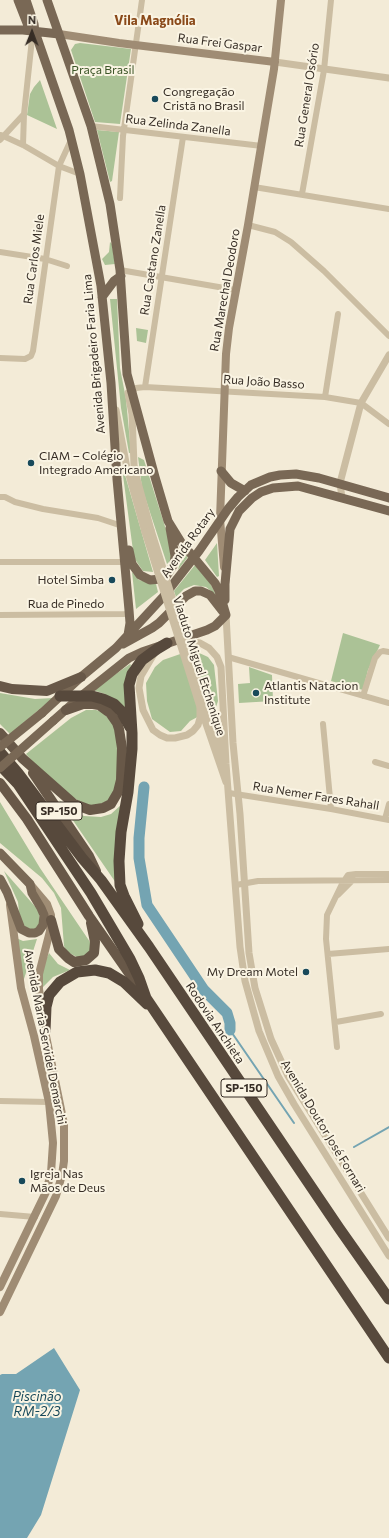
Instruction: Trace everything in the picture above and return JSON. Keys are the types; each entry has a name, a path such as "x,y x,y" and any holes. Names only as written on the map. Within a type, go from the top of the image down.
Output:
{"highway":[{"path":"148,946 124,896 119,875 118,861 128,792 132,733 129,695 132,674 142,660 167,644"},
{"path":"0,686 12,689 47,691 81,677"},
{"path":"60,696 92,696 114,704 121,711 132,733"},
{"path":"22,758 64,797 74,804 90,810 103,808 111,804 118,792 121,780 122,748 120,729 110,712 100,705 83,704 66,710"},
{"name":"Rodovia Anchieta","path":"0,733 22,758 89,856 101,880"},
{"name":"Rodovia Anchieta","path":"0,752 18,773 82,858 101,880 148,946 389,1299"},
{"name":"SP-150","path":"0,766 18,784 91,893 130,959 146,998"},
{"name":"SP-150","path":"0,783 27,819 89,916 158,1015 389,1358"},
{"path":"51,920 56,942 60,951 69,960 80,962 91,957 95,950 95,939 89,916"},
{"path":"45,1031 46,1007 49,995 65,978 82,971 100,970 113,975 124,982 158,1015"}],"main road":[{"name":"Avenida Brigadeiro Faria Lima","path":"18,0 27,23 35,32"},
{"name":"Avenida Brigadeiro Faria Lima","path":"26,0 34,24 35,32 65,117 80,174 102,297 111,383 116,471 126,562 130,623 128,635"},
{"path":"47,0 91,126 110,204 123,273 127,374 168,521 175,556 174,564 167,575 161,579 155,580 145,578 140,575 132,564 122,526"},
{"name":"Rua Marechal Deodoro","path":"226,615 220,519 226,354 262,146 275,62 281,0"},
{"name":"Rua Frei Gaspar","path":"0,30 59,34 275,62"},
{"path":"102,297 114,281 123,273"},
{"path":"221,471 230,483 245,491"},
{"name":"Avenida Rotary","path":"0,747 116,648 163,597 235,500 258,481 280,475 296,474 340,483 389,498"},
{"name":"Avenida Rotary","path":"225,584 230,529 239,511 252,498 261,492 273,488 293,486 303,487 389,511"},
{"path":"168,521 181,542 215,583 226,615"},
{"path":"116,648 159,623 186,596 195,591 201,591 210,595 226,615"},
{"path":"0,766 66,710 80,696 129,658 208,630 216,626 226,615"},
{"name":"Avenida Maria Servidei Demarchi","path":"0,853 30,884 48,906 51,920 39,977 39,997 64,1124 62,1175 56,1196 0,1312"},
{"name":"Avenida Maria Servidei Demarchi","path":"0,879 7,892 10,902 21,988 49,1102 52,1125 52,1166 46,1192 0,1287"},
{"path":"10,902 18,925 22,931 32,933 40,930 43,925 44,915 32,893 30,884"}],"street":[{"path":"120,198 124,129 142,0"},
{"name":"Rua General Osório","path":"302,194 324,70 331,0"},
{"path":"23,145 24,114 32,39 35,32"},
{"name":"Rua Frei Gaspar","path":"275,62 389,78"},
{"path":"24,114 1,137 23,145 60,166 80,174"},
{"name":"Rua Zelinda Zanella","path":"91,126 262,146"},
{"name":"Rua Caetano Zanella","path":"145,387 183,137"},
{"name":"Rua Carlos Miele","path":"0,358 17,360 25,359 30,356 32,351 60,166 71,140"},
{"path":"254,187 389,209"},
{"path":"248,225 275,232 291,242 324,271 389,336"},
{"path":"0,252 45,259 67,266"},
{"path":"123,273 162,277 236,290"},
{"path":"325,397 338,314"},
{"path":"342,498 340,483 360,403 389,355"},
{"name":"Viaduto Miguel Etchenique","path":"127,374 127,388 132,414 134,464 148,531"},
{"name":"Viaduto Miguel Etchenique","path":"111,383 127,468 229,793"},
{"name":"Rua João Basso","path":"132,392 136,388 145,387 224,390 325,397 360,403 389,424"},
{"path":"0,497 5,497 15,502 43,509 98,518 122,526"},
{"path":"0,562 126,562"},
{"name":"Rua de Pinedo","path":"0,615 126,614 129,610"},
{"name":"Rua Marechal Deodoro","path":"226,615 228,657"},
{"name":"Avenida Doutor José Fornari","path":"179,640 205,645 220,661 222,674 226,764 242,966 253,1012 264,1046 278,1077 296,1108 389,1256"},
{"path":"157,649 141,676 139,688 143,710 151,726 160,735 167,738 187,735 198,725 202,706"},
{"path":"363,696 375,658 383,650 389,652"},
{"path":"228,657 389,703"},
{"name":"Avenida Doutor José Fornari","path":"228,657 233,743 239,794 251,968 257,996 271,1039 288,1076 389,1238"},
{"name":"Viaduto Miguel Etchenique","path":"202,706 226,764"},
{"path":"323,724 331,808"},
{"path":"375,762 389,766"},
{"name":"Avenida Doutor José Fornari","path":"226,764 239,794"},
{"name":"Rua Nemer Fares Rahall","path":"229,793 331,808 387,819"},
{"path":"387,819 389,804"},
{"path":"337,1047 326,918 344,879 348,875 389,874"},
{"path":"236,885 258,881 344,879 389,880"},
{"path":"334,899 354,879"},
{"path":"328,954 389,949"},
{"path":"336,1022 381,1014"},
{"path":"0,1101 49,1102"},
{"path":"0,1214 35,1217"}],"green space":[{"name":"Praça Brasil","path":"80,43 131,49 120,124 95,122 71,50 75,44"},
{"path":"40,80 57,129 27,115 30,94"},
{"path":"97,130 119,132 112,181 110,182"},
{"path":"110,242 112,244 115,264 105,265 102,259 109,252"},
{"path":"110,299 117,299 120,368 126,399 131,453 129,453 121,408"},
{"path":"136,328 148,330 146,343 137,341"},
{"path":"138,457 144,460 168,536 172,559 167,564 142,488"},
{"path":"122,468 153,572 143,571 134,558"},
{"path":"217,543 219,576 217,577 205,560"},
{"path":"180,547 188,557 178,570 180,562"},
{"path":"195,565 210,583 216,595 206,587 194,585 184,589 176,597 174,591"},
{"path":"132,572 139,580 156,584 158,592 136,609"},
{"path":"343,633 380,645 368,670 363,690 331,681"},
{"path":"186,652 197,652 208,657 214,665 218,701 216,707 190,721 181,731 170,732 152,719 147,701 146,683 155,667 163,660"},
{"path":"130,664 131,665 127,675 128,713 105,694 93,690"},
{"name":"Atlantis Natacion Institute","path":"249,667 272,675 273,701 239,703 238,684 250,683"},
{"path":"0,693 35,699 53,698 10,734 0,724"},
{"path":"86,710 96,710 102,712 117,727 120,768 112,799 93,807 82,803 68,794 26,754 71,718"},
{"path":"59,800 70,809 84,816 101,817 111,814 121,805 116,883"},
{"path":"0,802 40,868 90,942 91,948 88,955 79,958 67,952 64,946 61,908 54,893 42,878 0,843"},
{"path":"4,871 39,911 40,928 27,930 20,922 18,902"},
{"path":"16,938 23,941 37,939 23,982"},
{"path":"49,953 58,964 70,970 53,977 41,989 44,964"}],"water":[{"name":"Piscinão RM-2/3","path":"54,1348 80,1390 41,1515 27,1538 0,1538 0,1375 16,1374"}],"waterway":[{"path":"144,787 139,838 139,858 147,905 204,990 227,1013 230,1023 230,1030"},
{"path":"230,1030 294,1123"},
{"path":"354,1147 389,1127"}],"place":[{"name":"Congregação Cristã no Brasil","path":"155,99"},
{"name":"CIAM – Colégio Integrado Americano","path":"31,463"},
{"name":"Hotel Simba","path":"112,580"},
{"name":"Atlantis Natacion Institute","path":"256,693"},
{"name":"My Dream Motel","path":"306,972"},
{"name":"Igreja Nas Mãos de Deus","path":"22,1181"}],"district":[{"name":"Vila Magnólia","path":"155,21"}]}
